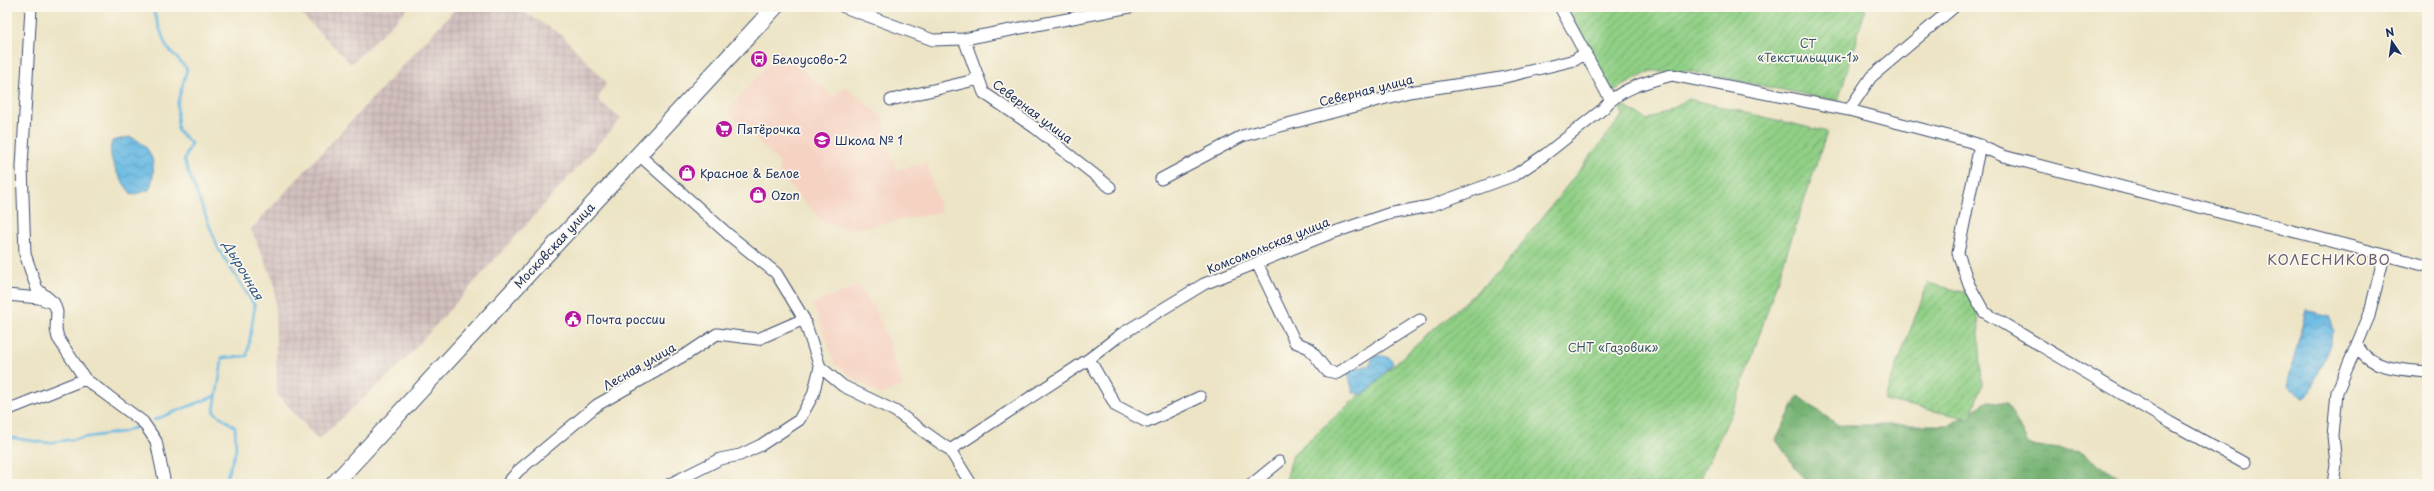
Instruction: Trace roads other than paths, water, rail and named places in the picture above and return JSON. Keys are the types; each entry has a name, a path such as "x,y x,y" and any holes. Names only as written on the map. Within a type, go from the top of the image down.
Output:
{"highway":[{"name":"Московская улица","path":"334,484 775,7"}],"street":[{"path":"31,7 22,167 25,254 37,289 54,303 57,312 56,330 58,338 85,379 143,422 156,441 165,484"},
{"path":"844,7 933,40 964,40 1130,7"},
{"path":"1560,7 1586,52 1610,100"},
{"path":"1850,110 1871,78 1954,7"},
{"name":"Северная улица","path":"964,40 984,93 1034,127 1110,187"},
{"name":"Северная улица","path":"1161,179 1242,136 1409,92 1501,78 1575,60 1586,52"},
{"name":"Комсомольская улица","path":"950,450 1088,359 1120,335 1204,284 1330,234 1388,214 1430,206 1515,175 1546,154 1603,109 1610,100 1648,81 1672,75 1850,110 1980,145 2003,156 2427,266"},
{"path":"891,100 979,79"},
{"path":"1980,145 1958,253 1969,285 1984,312 2171,423 2244,463"},
{"path":"639,155 729,235 776,273 804,319 820,367 843,386 895,411 950,450 971,484"},
{"path":"2333,484 2336,464 2333,436 2337,392 2369,316 2384,256"},
{"path":"1257,263 1294,342 1309,348 1327,371 1337,373 1420,320"},
{"path":"7,295 39,298 54,303"},
{"name":"Лесная улица","path":"507,484 518,471 597,405 690,352 716,334 758,339 804,319"},
{"path":"2357,344 2361,353 2369,360 2398,369 2427,372"},
{"path":"1088,359 1116,406 1147,422 1200,397"},
{"path":"670,484 720,459 740,455 761,445 799,420 813,395 820,367"},
{"path":"7,410 85,379"},
{"path":"1252,484 1279,462"}],"water":[{"path":"130,137 138,141 149,152 153,166 152,182 149,190 132,195 116,170 111,156 112,141"},
{"path":"2306,310 2329,316 2334,330 2329,347 2309,394 2304,397 2287,386"},
{"path":"1374,355 1389,357 1393,363 1371,389 1362,395 1353,392 1348,373 1351,370 1370,365"}],"waterway":[{"name":"Дырочная","path":"152,7 166,46 187,69 177,105 178,131 191,143 184,161 219,250 255,306 247,356 222,358 215,405 214,412 235,427 236,450 227,476 229,484"},
{"path":"154,420 215,396"},
{"path":"7,437 46,443 123,432 139,426"}],"place":[{"name":"Белоусово-2","path":"759,59"},
{"name":"Пятёрочка","path":"724,129"},
{"name":"Школа № 1","path":"822,140"},
{"name":"Красное & Белое","path":"687,173"},
{"name":"Ozon","path":"758,195"},
{"name":"Почта россии","path":"573,319"}],"district":[{"name":"КОЛЕСНИКОВО","path":"2329,259"}],"park label":[{"name":"СТ «Текстильщик-1»","path":"1808,50"},
{"name":"СНТ «Газовик»","path":"1613,347"}]}
